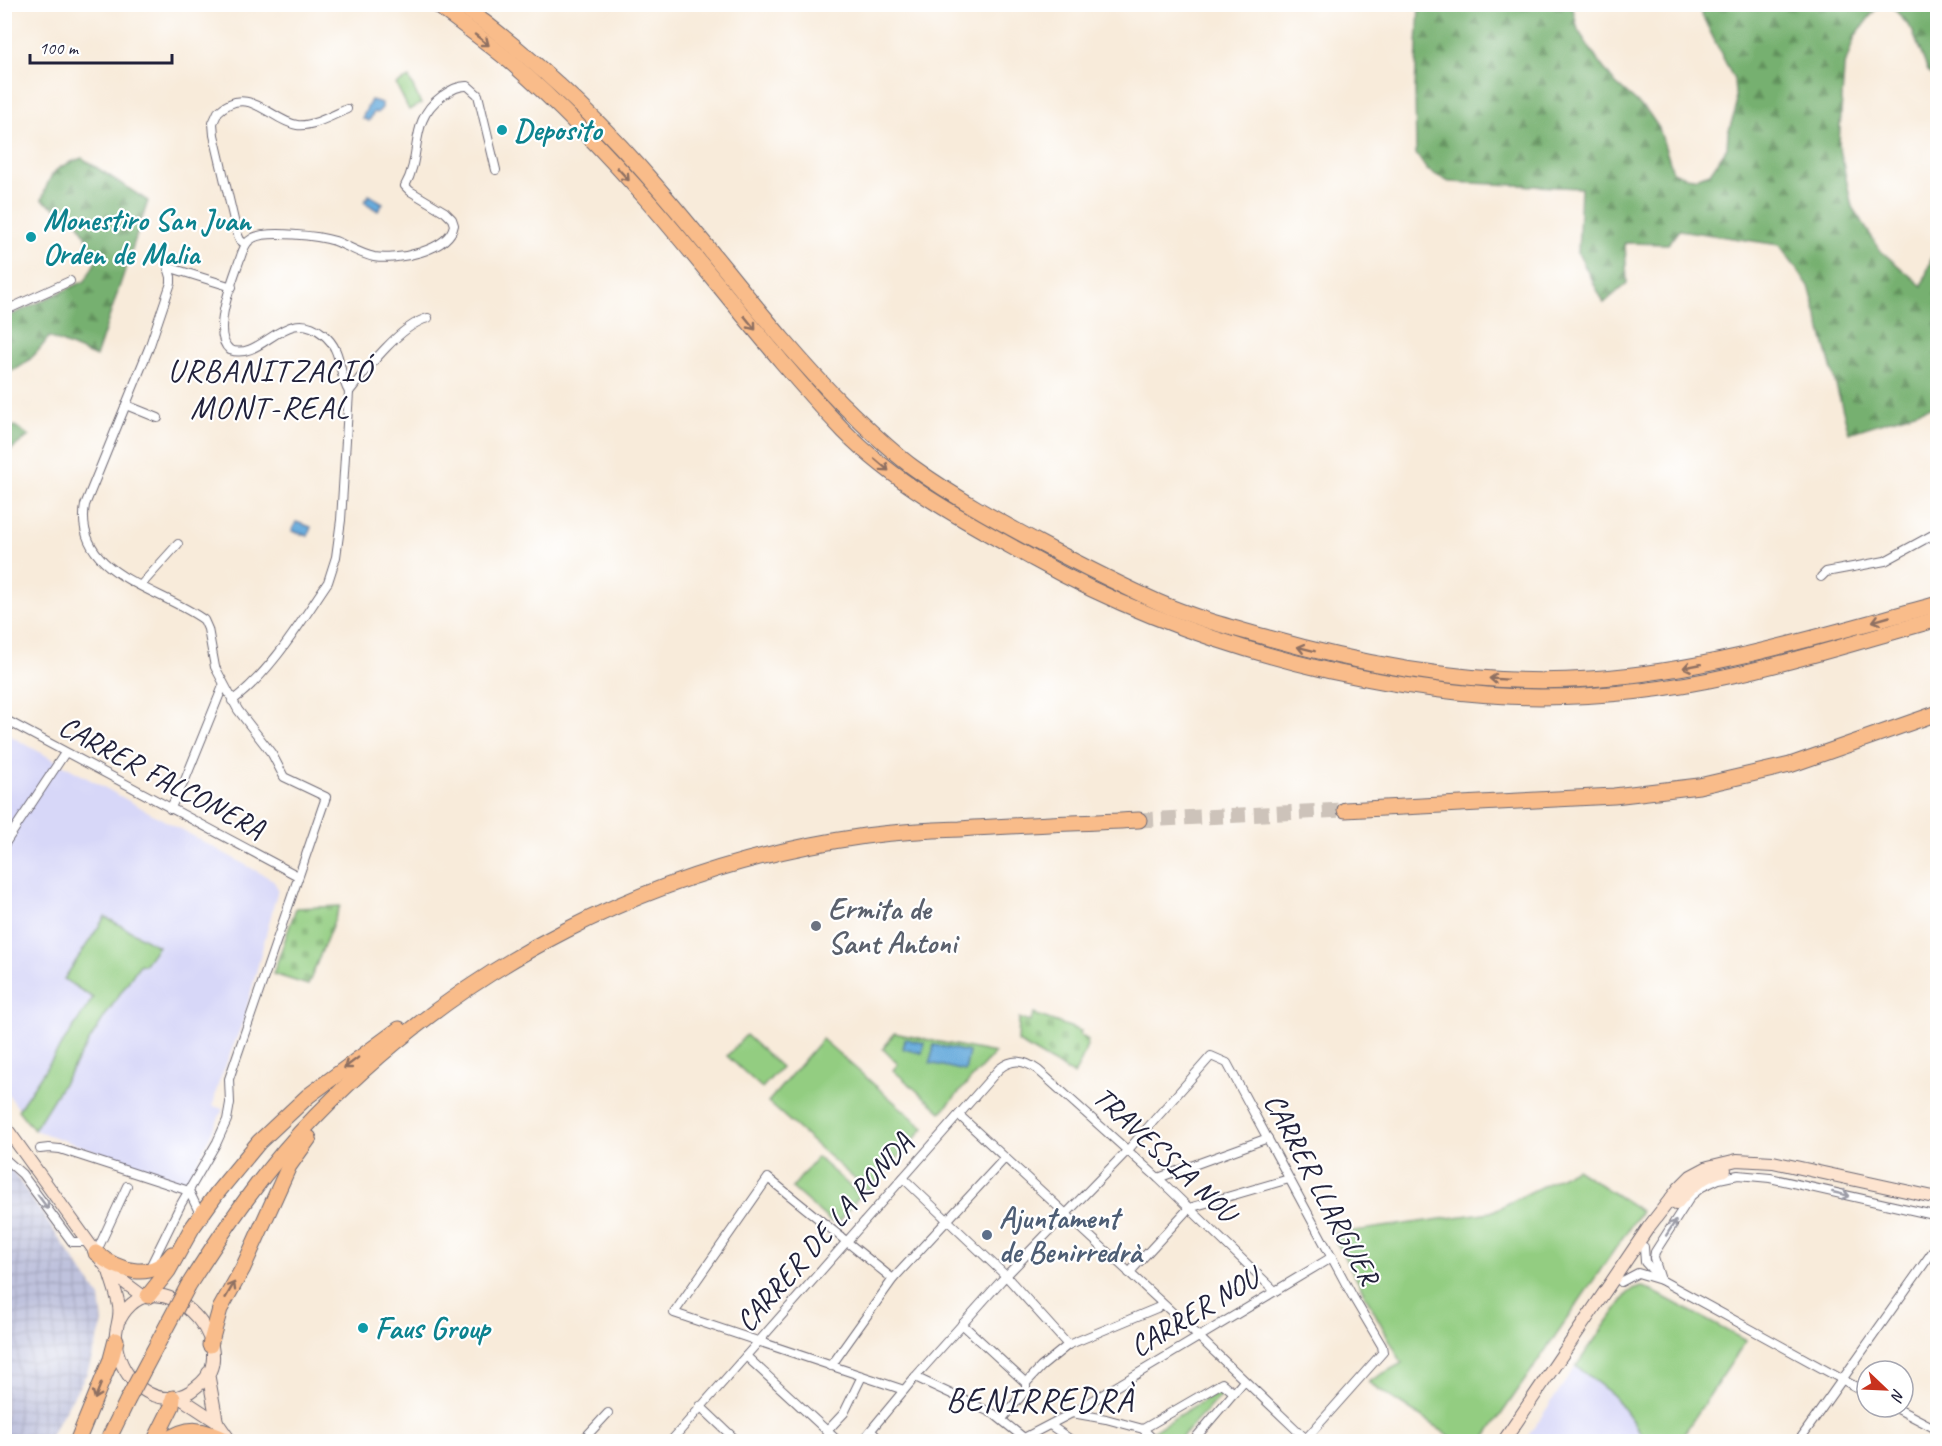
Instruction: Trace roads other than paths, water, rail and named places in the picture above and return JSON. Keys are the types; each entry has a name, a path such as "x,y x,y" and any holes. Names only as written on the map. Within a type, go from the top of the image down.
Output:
{"highway":[{"path":"436,4 511,63 601,149 846,433 889,471 990,535 1052,569 1122,603 1208,638 1297,663 1384,683 1442,692 1540,697 1632,691 1732,675 1938,619"},
{"path":"460,4 567,92 612,138 656,185 811,371 877,438 912,467 951,493 1082,566 1159,602 1199,617 1306,649 1377,664 1445,675 1547,681 1592,679 1676,669 1785,646 1938,603"},
{"path":"1918,720 1938,707"},
{"path":"1346,810 1614,795 1699,786 1790,765 1938,713"},
{"path":"107,1442 188,1286 226,1227 259,1182 316,1116 401,1039 451,999 526,951 620,904 684,880 784,852 866,836 919,831 1139,820"},
{"path":"146,1297 168,1272 217,1193 259,1142 308,1096 449,991 470,987"},
{"path":"210,1345 220,1309 243,1268 278,1186 302,1146 327,1116 375,1070 424,1029 451,999"},
{"path":"92,1248 106,1262 121,1269 146,1271 162,1265 197,1222"},
{"path":"77,1442 111,1359 116,1340"},
{"path":"154,1442 176,1397"},
{"path":"164,1442 177,1433 189,1430 209,1432 229,1442"}],"street":[{"path":"232,701 252,685 271,662 322,591 332,572 341,520 349,392 346,388 340,360 332,343 321,332 309,326 293,326 279,331 244,352 235,352 226,346 222,338 222,320 245,244 255,237 268,235 322,238 336,241 372,256 387,258 428,249 444,241 452,234 452,219 405,186 412,171 425,113 436,101 460,87 468,86 478,95 496,170"},
{"path":"245,244 237,233 217,154 213,128 218,112 232,104 250,103 267,109 290,123 299,125 314,122 347,109"},
{"path":"150,1265 227,1120 230,1103 229,1079 326,797 284,777 272,754 223,686 215,667 204,620 110,567 96,555 88,542 84,525 89,494 149,348 171,284 168,267 232,286"},
{"path":"4,311 70,281"},
{"path":"349,392 403,332 416,322 428,318"},
{"path":"126,405 158,418"},
{"path":"1821,577 1826,572 1885,561 1938,532"},
{"path":"141,585 178,544"},
{"path":"170,809 223,686"},
{"name":"CARRER FALCONERA","path":"4,719 298,876"},
{"path":"4,845 65,753"},
{"name":"CARRER LLARGUER","path":"1127,1151 1211,1056 1227,1063 1353,1297 1382,1346 1383,1353 1305,1440"},
{"name":"TRAVESSIA NOU","path":"1017,1061 1027,1063 1038,1070 1158,1178 1275,1291"},
{"name":"CARRER DE LA RONDA","path":"670,1442 999,1069 1005,1064 1017,1061"},
{"path":"959,1115 1200,1338 1305,1440"},
{"path":"4,1125 109,1271 146,1297"},
{"path":"1158,1178 1268,1138"},
{"path":"40,1149 48,1148 69,1152 189,1191"},
{"path":"861,1442 962,1324 1127,1151"},
{"path":"4,1158 22,1174 72,1242 92,1248"},
{"path":"831,1366 893,1279 1005,1158"},
{"path":"1503,1442 1648,1228 1691,1176 1708,1167 1737,1160 1773,1162 1938,1198"},
{"path":"1512,1442 1644,1247 1682,1197 1698,1182 1717,1172 1738,1167 1772,1167 1938,1205"},
{"path":"1661,1280 1654,1258 1656,1251 1691,1196 1702,1187 1719,1179 1738,1175 1770,1178 1938,1216"},
{"path":"893,1279 768,1178 674,1313 904,1390"},
{"path":"903,1178 1006,1276 1068,1345"},
{"path":"1129,1273 1189,1208 1290,1179"},
{"path":"92,1248 126,1185"},
{"path":"189,1191 197,1222"},
{"path":"1798,1442 1938,1244"},
{"path":"1644,1247 1645,1262 1661,1280"},
{"name":"CARRER NOU","path":"1024,1440 1200,1338 1332,1257"},
{"path":"109,1271 119,1307 120,1319 116,1340 121,1363 136,1384 157,1397 176,1397 193,1390 205,1380 212,1359 210,1345 206,1330 191,1310 169,1298 146,1297 131,1305 120,1319"},
{"path":"1622,1282 1638,1273 1661,1280 1855,1387"},
{"path":"1002,1419 1026,1390 1026,1383 1041,1367 1068,1345 1162,1304"},
{"path":"962,1324 1026,1383"},
{"path":"746,1356 839,1442"},
{"path":"208,1373 217,1422 229,1442"},
{"path":"828,1430 844,1413 862,1376"},
{"path":"915,1377 989,1411 1002,1419 1024,1440"},
{"path":"1192,1442 1244,1381"},
{"path":"1143,1430 1222,1383 1233,1392"},
{"path":"176,1397 217,1422"},
{"path":"700,1406 738,1442"},
{"path":"581,1442 608,1413"},
{"path":"1072,1413 1106,1419 1143,1430 1156,1442"},
{"path":"1915,1418 1938,1430"},
{"path":"1050,1425 1074,1442"},
{"path":"871,1431 882,1442"}],"water":[{"path":"371,100 382,103 382,108 377,113 374,112 369,121 362,118"},
{"path":"369,195 383,203 378,211 364,202"},
{"path":"296,522 311,527 308,536 292,531"},
{"path":"905,1039 924,1043 922,1053 903,1049"},
{"path":"934,1045 969,1052 965,1071 930,1063"}],"tunnel":[{"path":"1139,820 1345,810"}],"place":[{"name":"Deposito","path":"502,130"},
{"name":"Monestiro San Juan Orden de Malia","path":"31,237"},
{"name":"Ermita de Sant Antoni","path":"816,926"},
{"name":"Ajuntament de Benirredrà","path":"987,1235"},
{"name":"Faus Group","path":"363,1328"}],"district":[{"name":"URBANITZACIÓ MONT-REAL","path":"270,388"},
{"name":"BENIRREDRÀ","path":"1040,1399"}]}
